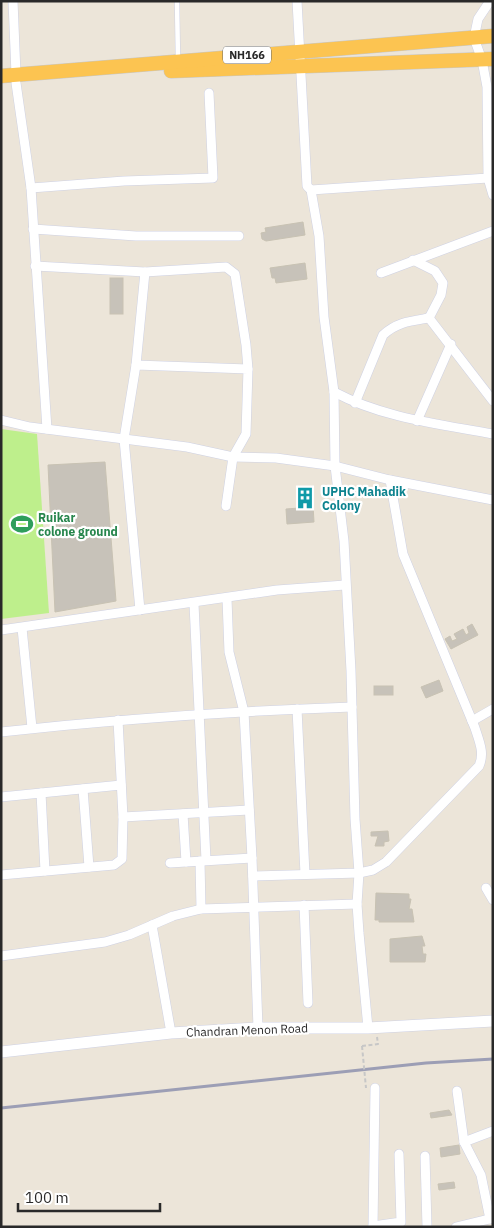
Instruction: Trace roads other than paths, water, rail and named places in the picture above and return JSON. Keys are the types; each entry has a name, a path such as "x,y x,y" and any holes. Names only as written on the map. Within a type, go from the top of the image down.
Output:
{"highway":[{"name":"NH166","path":"1,85 16,79 178,61 493,36"},
{"name":"NH166","path":"1,76 16,79 197,69 487,60"}],"street":[{"path":"13,1 16,79 31,188 47,429"},
{"path":"297,1 306,186 311,190 319,236 324,317 334,392 335,466 344,541 352,707 359,873 357,904 368,1028"},
{"path":"490,1 478,19 474,38 487,60 488,178 493,195"},
{"path":"31,188 124,181 213,178 209,93"},
{"path":"311,190 488,178"},
{"path":"33,229 136,236 239,236"},
{"path":"380,273 493,231"},
{"path":"413,260 435,271 443,283 441,295 429,318"},
{"path":"35,266 145,272 226,267 231,270 236,281 248,369 246,434 232,457 226,506"},
{"path":"140,610 124,439 136,365 145,272"},
{"path":"355,403 383,335 391,328 404,322 429,318"},
{"path":"429,318 451,344 493,401"},
{"path":"417,421 451,344"},
{"path":"136,365 248,369"},
{"path":"334,392 355,403 417,421 493,434"},
{"path":"1,420 47,429 187,448 232,457 276,458 335,466 390,480 493,500"},
{"path":"253,876 359,873 372,870 386,862 479,766 482,751 472,721 403,554 390,480"},
{"path":"1,630 194,604 277,590 345,585"},
{"path":"227,599 229,652 244,712 255,906 258,1028"},
{"path":"194,604 203,812 201,909"},
{"path":"22,628 32,728"},
{"path":"1,732 118,720 297,708 352,707"},
{"path":"297,708 305,874"},
{"path":"472,721 493,710"},
{"path":"1,875 114,865 122,859 123,817 118,720"},
{"path":"1,797 121,785"},
{"path":"82,789 89,867"},
{"path":"40,793 45,871"},
{"path":"123,817 249,810"},
{"path":"184,814 186,862"},
{"path":"170,863 252,858"},
{"path":"486,888 493,900"},
{"path":"1,956 105,942 173,916 201,909 357,904"},
{"path":"304,905 308,1003"},
{"path":"152,925 171,1034"},
{"name":"Chandran Menon Road","path":"1,1052 171,1034 258,1028 368,1028 493,1021"},
{"path":"371,1088 373,1226 401,1222 399,1154"},
{"path":"456,1227 491,1218 481,1176 464,1142 457,1091"},
{"path":"464,1142 493,1132"},
{"path":"424,1156 427,1227"}],"lane":[{"path":"177,1 178,61"}],"railway":[{"path":"1,1108 426,1063 493,1059"}],"place":[{"name":"UPHC Mahadik Colony","path":"305,498"},
{"name":"Ruikar colone ground","path":"22,524"}]}
